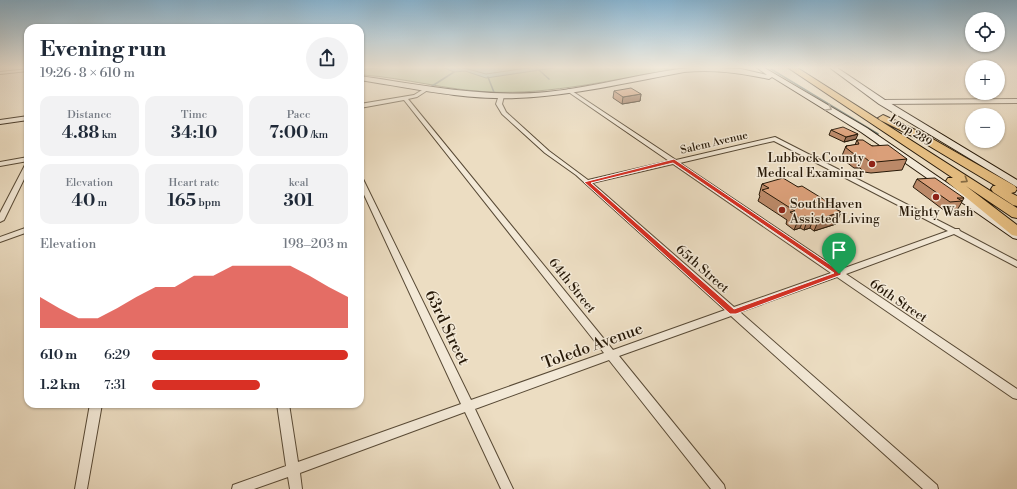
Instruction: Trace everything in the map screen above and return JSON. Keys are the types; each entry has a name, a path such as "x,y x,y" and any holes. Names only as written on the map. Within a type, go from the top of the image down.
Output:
{"highway":[{"name":"Loop 289","path":"826,90 1017,214"},
{"name":"Loop 289","path":"839,90 1017,202"},
{"path":"883,118 920,136 1017,193"},
{"path":"887,130 1017,232"}],"main road":[{"path":"441,90 468,94 501,96 537,95 569,90"},
{"path":"798,90 864,130 1017,236"},
{"path":"865,90 882,102 1017,184"},
{"path":"0,122 24,119"}],"street":[{"path":"364,105 415,96 426,90"},
{"name":"66th Street","path":"569,90 1017,395"},
{"name":"65th Street","path":"501,96 500,104 504,113 547,152 587,182 932,489"},
{"name":"64th Street","path":"405,98 719,489"},
{"path":"882,102 1017,101"},
{"name":"Salem Avenue","path":"587,182 775,138 956,231"},
{"path":"0,164 24,160"},
{"path":"0,220 24,173"},
{"name":"63rd Street","path":"364,187 469,406 507,489"},
{"path":"0,240 24,231"},
{"path":"956,231 1017,264"},
{"name":"Toledo Avenue","path":"238,489 956,231"},
{"path":"81,489 95,408"},
{"path":"284,408 296,489"}],"green space":[{"path":"464,90 550,90 512,92"}],"building":[{"path":"634,90 641,94 623,97 614,91"},
{"path":"843,127 858,134 846,137 831,130"},
{"path":"857,140 863,140 872,146 888,145 907,159 876,162 869,161 864,157 859,158 845,147 859,144"},
{"path":"783,178 798,187 802,186 828,202 825,203 841,212 819,219 814,216 799,218 790,212 795,211 762,190 769,188 762,184"},
{"path":"935,178 964,198 957,198 962,201 950,202 917,179"}],"waterway":[{"path":"493,90 495,95"},
{"path":"805,90 878,134"}],"place":[{"name":"Lubbock County Medical Examinar","path":"872,164"},
{"name":"Mighty Wash","path":"936,197"},
{"name":"SouthHaven Assisted Living","path":"782,210"}],"route":[{"path":"674,161 839,274 733,312 587,182 674,161"}]}
